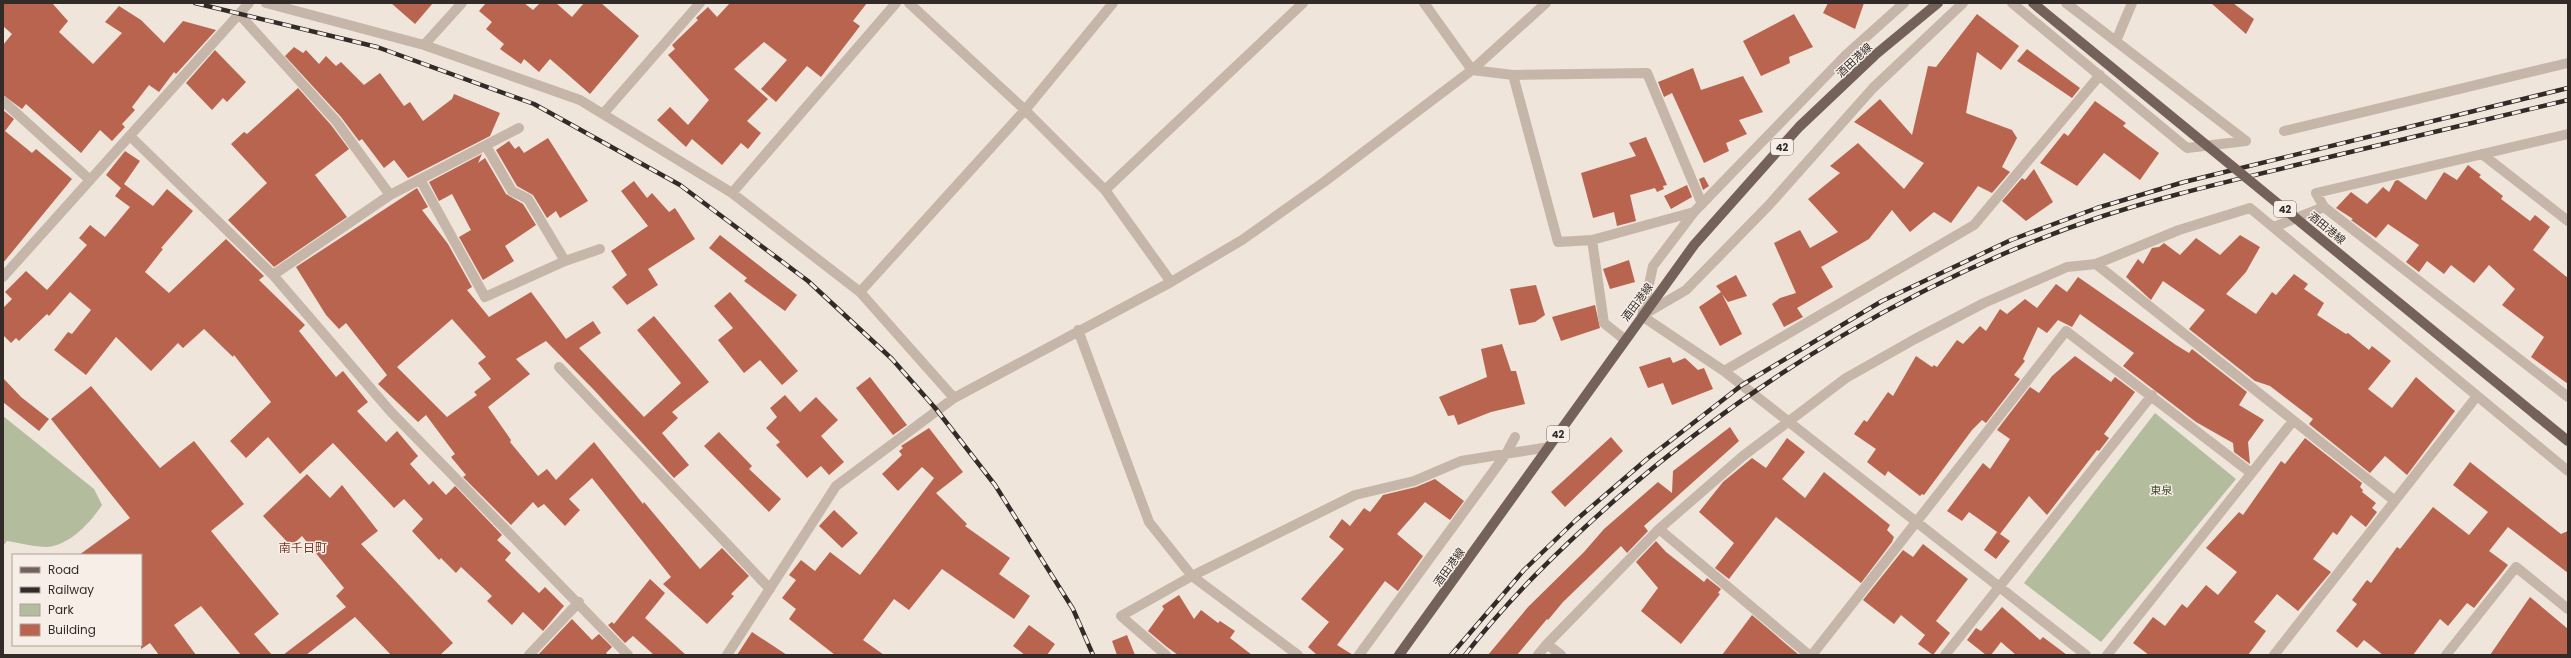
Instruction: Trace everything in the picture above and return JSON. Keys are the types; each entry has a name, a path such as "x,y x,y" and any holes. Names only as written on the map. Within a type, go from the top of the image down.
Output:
{"main road":[{"name":"酒田港線","path":"1399,655 1474,553 1624,339 1694,245 1799,127 1875,55 1938,3"},
{"name":"酒田港線","path":"2033,3 2568,441"}],"street":[{"path":"3,277 90,179 131,137 249,3"},
{"path":"266,3 424,45 580,100 732,193 860,292 954,398"},
{"path":"424,45 462,3"},
{"path":"603,114 700,3"},
{"path":"732,193 896,3"},
{"path":"909,3 1025,110 1105,190 1171,282"},
{"path":"860,292 1025,110 1113,3"},
{"path":"1105,190 1303,3"},
{"path":"1424,3 1472,70 1513,75 1647,73 1702,204"},
{"path":"727,655 836,486 936,409 954,398 1078,330 1171,282 1242,240 1472,70 1546,3"},
{"path":"1642,316 1654,266 1694,212 1846,55 1904,3"},
{"path":"1642,316 1686,290 1769,205 1873,88 1963,3"},
{"path":"2012,3 2187,148 2246,141 2066,3"},
{"path":"2116,41 2132,3"},
{"path":"239,14 336,121 390,196"},
{"path":"2284,131 2568,63"},
{"path":"1513,75 1558,242 1592,240 1694,212"},
{"path":"1724,371 1974,225 2100,75"},
{"path":"3,101 90,179"},
{"path":"273,275 390,196 520,128"},
{"path":"2274,227 2324,208 2316,193 2568,134"},
{"path":"131,137 273,275 391,412 579,602 628,655"},
{"path":"486,146 512,191 528,199 565,261"},
{"path":"2482,154 2568,221"},
{"path":"421,181 486,296 565,261 600,249"},
{"name":"42","path":"2096,264 2179,230 2250,208 2568,471"},
{"name":"酒田港線","path":"2324,208 2518,356 2568,398"},
{"path":"1592,240 1604,323 1624,339"},
{"path":"1538,655 1659,529 1743,456 1789,423 1846,378 1984,303 2067,267 2096,264 2395,501"},
{"path":"1642,316 1724,371 2086,655"},
{"path":"1078,330 1149,522 1192,576 1298,655"},
{"path":"1659,529 1810,655 1917,522 2066,331 2152,395 2251,474"},
{"path":"559,367 770,589"},
{"path":"1945,655 2152,395"},
{"path":"2274,655 2478,396"},
{"path":"2107,655 2293,421"},
{"path":"1359,655 1506,454 1515,437"},
{"path":"1166,655 1121,616 1192,576 1355,495 1414,481 1461,461 1549,447"},
{"path":"2446,655 2516,567 2568,608"},
{"path":"529,655 579,602"},
{"path":"1547,644 1561,655"}],"green space":[{"name":"東泉","path":"2155,413 2236,479 2101,642 2024,583"},
{"path":"3,416 94,489 102,505 92,519 79,532 64,542 47,547 32,546 7,541 3,546"}],"building":[{"path":"3,3 52,3 68,21 59,32 93,64 122,33 105,22 119,6 141,20 164,43 183,21 216,30 176,74 174,72 159,92 149,85 132,107 135,110 122,124 125,127 112,141 100,130 81,153 26,104 22,109 3,95 3,45 12,34 3,26"},
{"path":"391,3 433,3 415,24"},
{"path":"486,3 524,3 533,10 540,3 556,3 572,17 584,3 601,3 639,36 590,94 550,59 539,72 524,59 521,64 500,49 504,44 486,29 492,22 479,11"},
{"path":"730,3 867,3 853,21 860,26 821,77 807,66 776,102 761,89 787,60 764,42 734,69 768,99 747,121 761,133 748,149 741,143 722,165 692,139 686,147 657,120 670,107 688,125 709,100 668,55 675,49 672,45 698,20 696,18 708,7 717,17"},
{"path":"1828,3 1864,3 1855,29 1823,13"},
{"path":"2211,3 2233,3 2254,19 2246,34"},
{"path":"1794,14 1813,47 1789,57 1790,63 1761,76 1743,41"},
{"path":"1977,14 2019,46 2001,70 1977,52 1966,113 2012,130 2017,138 2002,167 2010,172 1992,193 1978,186 1951,223 1934,212 1910,232 1892,210 1869,239 1821,267 1833,287 1797,308 1803,317 1784,327 1772,304 1780,298 1796,293 1774,243 1800,230 1810,248 1838,232 1808,199 1840,173 1830,166 1858,143 1904,189 1924,163 1854,122 1880,99 1912,135 1928,66 1936,67"},
{"path":"294,47 303,53 306,50 319,64 326,56 336,66 341,62 364,85 380,73 404,106 410,102 423,121 452,99 454,94 500,113 490,136 408,178 394,160 384,168 362,139 359,141 341,117 285,56"},
{"path":"2027,49 2080,88 2072,98 2017,61"},
{"path":"215,50 246,82 227,102 223,98 212,110 186,83"},
{"path":"1693,68 1701,90 1743,76 1763,112 1739,120 1747,134 1726,143 1729,151 1704,163 1672,93 1664,97 1658,82"},
{"path":"298,88 331,125 349,149 315,175 347,217 274,267 228,220 267,183 231,144 244,132 247,134"},
{"path":"2095,101 2126,123 2123,126 2159,153 2140,180 2104,153 2077,186 2040,163 2064,133 2068,136"},
{"path":"3,110 14,119 5,131 32,153 36,149 72,179 3,263"},
{"path":"1646,137 1667,185 1663,186 1664,189 1657,192 1655,188 1630,195 1636,221 1617,226 1614,212 1593,218 1581,173 1636,156 1629,143"},
{"path":"548,138 588,201 560,218 556,211 547,218 533,195 517,186 496,150 509,141 515,149 519,146 524,153"},
{"path":"125,151 140,161 124,184 153,206 167,189 193,211 161,248 163,249 145,272 169,293 226,239 264,276 259,280 305,325 299,331 336,377 343,371 368,402 357,411 386,442 397,431 418,456 410,464 429,485 433,481 446,495 455,486 502,535 497,540 511,553 505,560 539,593 545,587 564,606 543,631 523,612 512,625 487,601 492,596 461,567 456,573 441,558 439,560 412,531 423,519 404,499 394,508 333,443 300,474 268,437 246,458 230,441 271,402 234,355 233,357 204,329 183,348 178,343 151,371 116,337 86,375 54,350 68,332 72,334 91,310 70,292 49,316 47,314 19,341 16,338 11,343 3,335 3,308 12,299 5,292 26,271 47,290 87,245 79,238 90,225 105,237 130,207 115,196 121,188 106,175"},
{"path":"482,154 478,163 485,158 506,194 523,204 536,225 505,246 514,261 483,280 459,237 471,230 452,194 439,201 429,182"},
{"path":"2468,165 2481,175 2479,177 2503,196 2501,199 2530,221 2535,215 2550,227 2533,250 2568,278 2568,384 2531,357 2544,337 2502,305 2515,289 2489,265 2474,283 2451,265 2444,274 2427,261 2419,272 2406,262 2419,245 2388,224 2376,238 2351,220 2353,219 2336,208 2351,192 2367,204 2383,187 2389,192 2395,181 2398,180 2426,200 2444,172 2457,180"},
{"path":"2034,169 2053,202 2026,221 2002,201 2022,178 2025,180"},
{"path":"1704,177 1709,186 1703,190 1699,179"},
{"path":"634,181 647,198 652,193 669,212 675,208 695,239 648,269 658,285 627,305 612,287 627,275 611,251 648,226 621,191"},
{"path":"1687,185 1692,197 1671,209 1664,196"},
{"path":"417,188 428,207 422,210 448,244 472,287 467,290 489,317 531,292 566,339 593,321 601,333 579,348 644,417 681,383 637,330 654,316 709,382 672,412 678,418 662,433 689,465 674,478 595,391 546,341 516,359 530,374 488,407 511,440 510,442 538,476 547,469 556,480 594,442 643,504 644,502 700,569 722,548 749,576 731,594 734,596 707,624 663,584 671,577 592,478 569,499 580,510 565,526 544,504 538,508 533,502 511,525 463,477 466,475 451,457 455,454 426,415 418,422 378,384 387,375 346,323 339,329 326,315 296,267","holes":["452,319 486,357 478,363 491,379 474,392 477,395 447,417 397,367"]},
{"path":"720,235 797,295 785,311 744,281 747,278 709,248"},
{"path":"2240,235 2260,247 2246,272 2226,294 2256,314 2272,292 2276,295 2294,274 2308,284 2304,289 2324,303 2317,315 2346,334 2348,333 2369,350 2372,346 2391,361 2368,389 2392,408 2416,377 2455,411 2407,475 2385,456 2370,473 2309,424 2313,419 2270,386 2255,381 2189,329 2205,310 2163,281 2151,300 2126,277 2138,259 2143,264 2152,248 2159,247 2164,243 2180,255 2196,238 2220,255"},
{"path":"1629,260 1635,282 1610,289 1603,269"},
{"path":"1736,275 1747,296 1728,302 1722,294 1742,334 1720,346 1699,307 1721,292 1716,286"},
{"path":"2078,277 2176,345 2189,353 2192,349 2247,392 2239,405 2264,420 2248,442 2250,464 2234,452 2233,443 2196,422 2123,366 2134,353 2080,314 2072,327 2058,320 2047,333 2038,327 2023,359 2025,361 2014,375 2020,379 1986,423 1982,420 1972,430 1924,495 1922,494 1920,496 1888,471 1885,476 1867,462 1876,449 1854,434 1864,420 1867,422 1888,392 1893,396 1916,356 1932,367 1934,365 1937,367 1957,340 1963,344 1980,326 1986,331 2000,309 2007,314 2025,299 2037,308 2056,284 2067,292"},
{"path":"1536,285 1545,315 1535,322 1519,325 1510,289"},
{"path":"730,292 798,371 782,385 760,360 744,373 718,340 733,328 714,306"},
{"path":"1595,305 1600,328 1561,341 1552,317"},
{"path":"1502,344 1511,371 1516,371 1525,404 1491,412 1458,425 1454,415 1448,416 1439,397 1487,377 1481,349"},
{"path":"2075,356 2111,382 2115,377 2135,392 2104,434 2109,438 2099,451 2097,450 2047,515 2029,496 2000,534 1969,512 1962,521 1947,511 1983,463 1990,469 2010,439 1997,430 2030,387 2039,393 2052,376"},
{"path":"1670,357 1673,363 1685,358 1698,370 1704,368 1713,389 1672,405 1663,383 1648,388 1639,367"},
{"path":"870,377 907,425 893,435 856,388"},
{"path":"3,378 21,397 49,419 39,431 3,402"},
{"path":"91,386 160,468 194,441 244,504 211,531 279,614 254,634 272,655 241,655 201,606 174,625 196,655 159,655 150,643 141,649 142,554 80,554 130,518 51,419"},
{"path":"785,395 800,412 816,397 838,420 821,436 844,462 829,475 821,466 807,478 776,445 780,442 766,428 777,417 770,408"},
{"path":"1730,427 1739,441 1644,526 1648,531 1627,553 1621,546 1563,602 1517,655 1488,655 1528,607 1584,552 1604,529 1658,482 1672,493 1673,471"},
{"path":"929,428 963,472 936,493 967,524 965,526 1010,558 999,574 1030,596 1014,619 942,569 909,610 894,599 863,640 884,655 835,655 789,619 796,609 782,598 796,580 789,575 801,560 815,571 830,552 860,575 934,478 922,467 898,491 882,474 902,455 899,451 903,448 901,446"},
{"path":"719,432 752,466 749,469 781,499 769,512 704,446"},
{"path":"1611,437 1623,451 1565,507 1551,492"},
{"path":"1787,438 1805,452 1782,479 1805,498 1824,472 1890,525 1887,530 1894,537 1892,542 1861,583 1776,517 1729,579 1715,568 1734,543 1699,512 1723,482 1752,458 1766,468"},
{"path":"2305,438 2362,483 2360,487 2363,490 2362,492 2376,503 2372,508 2377,512 2366,527 2351,515 2337,535 2333,532 2313,559 2331,572 2298,611 2277,594 2254,622 2266,631 2248,655 2149,655 2133,643 2153,617 2165,626 2182,604 2187,608 2206,585 2218,595 2237,572 2206,548 2239,512 2243,515 2281,461 2285,464"},
{"path":"2470,462 2561,534 2568,531 2568,573 2508,527 2489,551 2508,565 2474,608 2467,603 2448,626 2440,619 2413,655 2383,655 2364,640 2357,648 2336,631 2357,604 2352,600 2367,580 2371,583 2397,547 2400,549 2433,507 2469,535 2488,512 2453,485"},
{"path":"307,474 330,498 342,485 378,531 361,544 453,643 440,655 391,655 355,617 306,655 283,655 346,607 336,596 344,588 302,536 291,546 263,516"},
{"path":"1435,479 1464,501 1450,520 1425,502 1397,534 1423,556 1398,591 1385,581 1337,645 1353,655 1317,655 1308,647 1329,622 1301,599 1344,549 1329,537 1342,519 1350,526 1364,508 1370,512 1383,495 1416,487"},
{"path":"834,510 858,533 842,548 819,526"},
{"path":"1997,532 2010,541 1996,559 1984,550"},
{"path":"1656,541 1666,552 1704,582 1707,578 1721,589 1718,593 1720,594 1681,644 1641,611 1658,588 1636,562"},
{"path":"1923,544 1968,579 1936,621 1950,633 1933,655 1918,644 1925,635 1901,615 1894,624 1863,600 1903,550 1913,557"},
{"path":"650,579 665,593 645,618 686,655 654,655 633,636 625,643 608,625 612,622 614,624"},
{"path":"1179,595 1194,619 1201,610 1218,623 1220,621 1235,631 1230,638 1252,655 1178,655 1167,647 1148,631 1164,609 1162,606"},
{"path":"2530,597 2568,629 2568,655 2490,655"},
{"path":"2002,607 2040,640 2043,637 2067,655 2016,655 2001,642 1991,655 1986,655 1967,640 1976,628 1981,631"},
{"path":"1752,615 1799,655 1722,655"},
{"path":"572,619 592,640 599,634 612,647 606,653 608,655 538,655"},
{"path":"1029,625 1055,644 1047,655 1025,655 1013,646"},
{"path":"752,632 787,655 737,655"},
{"path":"1127,635 1135,655 1117,655 1112,641"}],"railway":[{"path":"195,3 377,47 534,104 680,185 808,281 892,359 936,409 995,485 1073,609 1093,655"},
{"path":"1451,655 1524,570 1576,520 1647,459 1742,385 1882,301 2011,240 2097,208 2184,182 2568,88"},
{"path":"1465,655 1499,613 1555,555 1615,500 1669,455 1725,412 1783,372 1905,300 1969,269 2034,241 2124,209 2222,183 2568,100"}],"district":[{"name":"南千日町","path":"303,547"}]}
